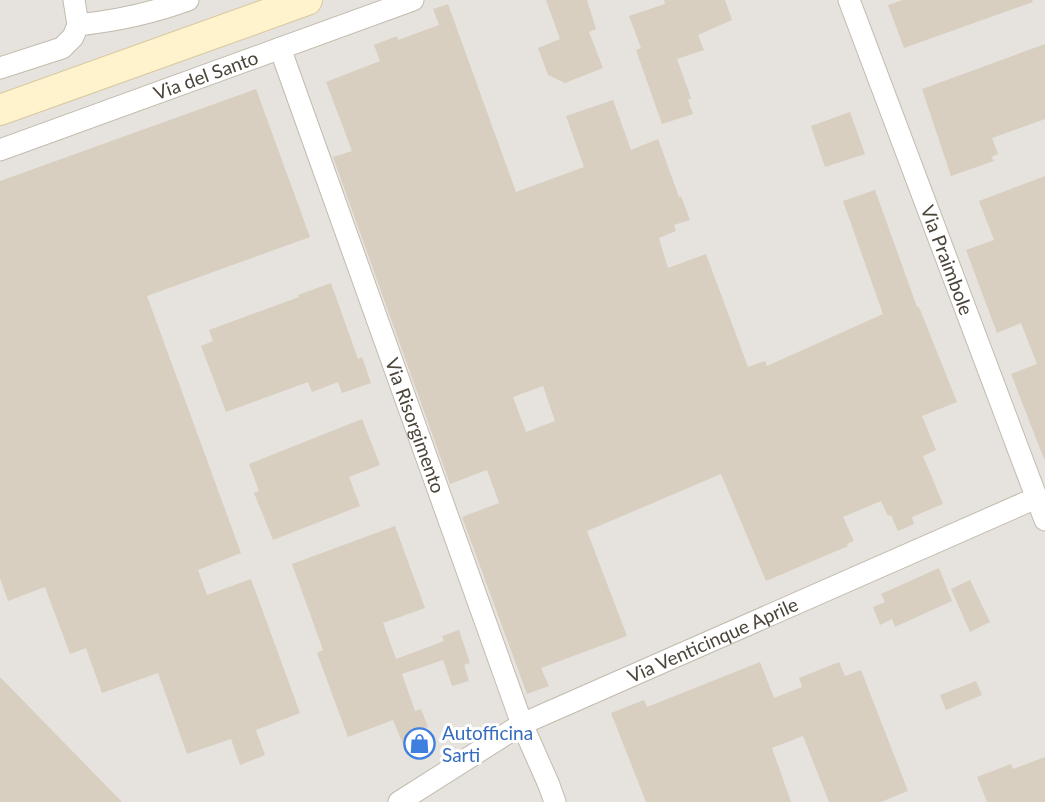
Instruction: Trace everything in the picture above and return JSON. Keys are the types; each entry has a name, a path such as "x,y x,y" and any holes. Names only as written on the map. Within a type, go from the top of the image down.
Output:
{"street":[{"path":"0,68 62,48 73,37 78,24 74,0"},
{"path":"78,24 102,23 188,0"},
{"path":"0,110 307,0"},
{"name":"Via del Santo","path":"0,150 413,0"},
{"name":"Via Praimbole","path":"849,0 1045,520"},
{"name":"Via Risorgimento","path":"281,48 522,724 555,802"},
{"name":"Via Venticinque Aprile","path":"399,802 522,724 1036,498"}],"shaded area":[{"path":"0,0 1045,0 1045,802 0,802"}],"building":[{"path":"546,0 587,0 596,29 589,32 603,68 565,83 548,75 538,48 560,39"},
{"path":"664,0 725,0 732,20 698,35 704,50 677,59 691,98 688,100 693,114 662,124 636,50 641,48 629,16 665,4"},
{"path":"903,0 1033,2 904,48 888,5"},
{"path":"448,4 516,192 584,167 566,116 613,100 631,150 658,139 690,220 674,225 676,231 659,238 668,268 706,254 748,367 765,361 767,366 883,314 843,201 875,190 917,307 957,402 922,416 936,450 923,456 943,504 912,517 914,524 898,531 881,501 843,517 854,541 847,544 848,546 766,581 721,474 587,531 627,636 541,668 549,686 527,694 462,517 499,503 487,470 450,484 333,157 352,151 326,82 380,61 374,45 397,36 398,40 439,25 433,9","holes":["543,386 555,421 526,432 513,397"]},
{"path":"1045,44 1045,119 992,138 998,154 991,157 994,161 951,176 922,89"},
{"path":"256,89 310,237 147,296 241,553 198,570 207,595 251,579 300,713 256,730 265,755 240,765 231,739 187,754 158,673 102,693 86,648 70,654 45,587 8,601 0,578 0,181"},
{"path":"850,112 865,154 825,167 811,126"},
{"path":"1045,176 1044,459 1011,374 1037,364 1021,323 997,333 966,250 994,240 979,201"},
{"path":"331,283 358,359 362,357 371,383 342,393 338,382 312,392 308,382 226,412 201,346 213,341 209,330"},
{"path":"362,419 380,465 349,477 360,506 273,540 254,493 259,491 249,464"},
{"path":"395,526 425,608 383,623 396,659 444,641 442,636 459,630 470,663 464,665 469,681 452,686 443,660 402,674 415,711 421,709 428,727 420,731 424,741 405,749 393,720 348,737 317,653 323,650 292,564"},
{"path":"939,568 952,601 895,627 892,619 880,625 873,607 885,602 881,594"},
{"path":"970,580 990,622 970,632 951,589"},
{"path":"760,662 774,698 802,687 799,678 839,662 845,676 861,670 908,791 881,802 829,802 803,736 772,748 791,802 646,802 611,713 644,700 647,707"},
{"path":"0,677 122,802 0,802"},
{"path":"976,681 982,695 946,710 940,695"},
{"path":"1045,757 1045,802 987,802 977,777 1011,764 1013,769"}],"place":[{"name":"Autofficina Sarti","path":"419,744"}]}
